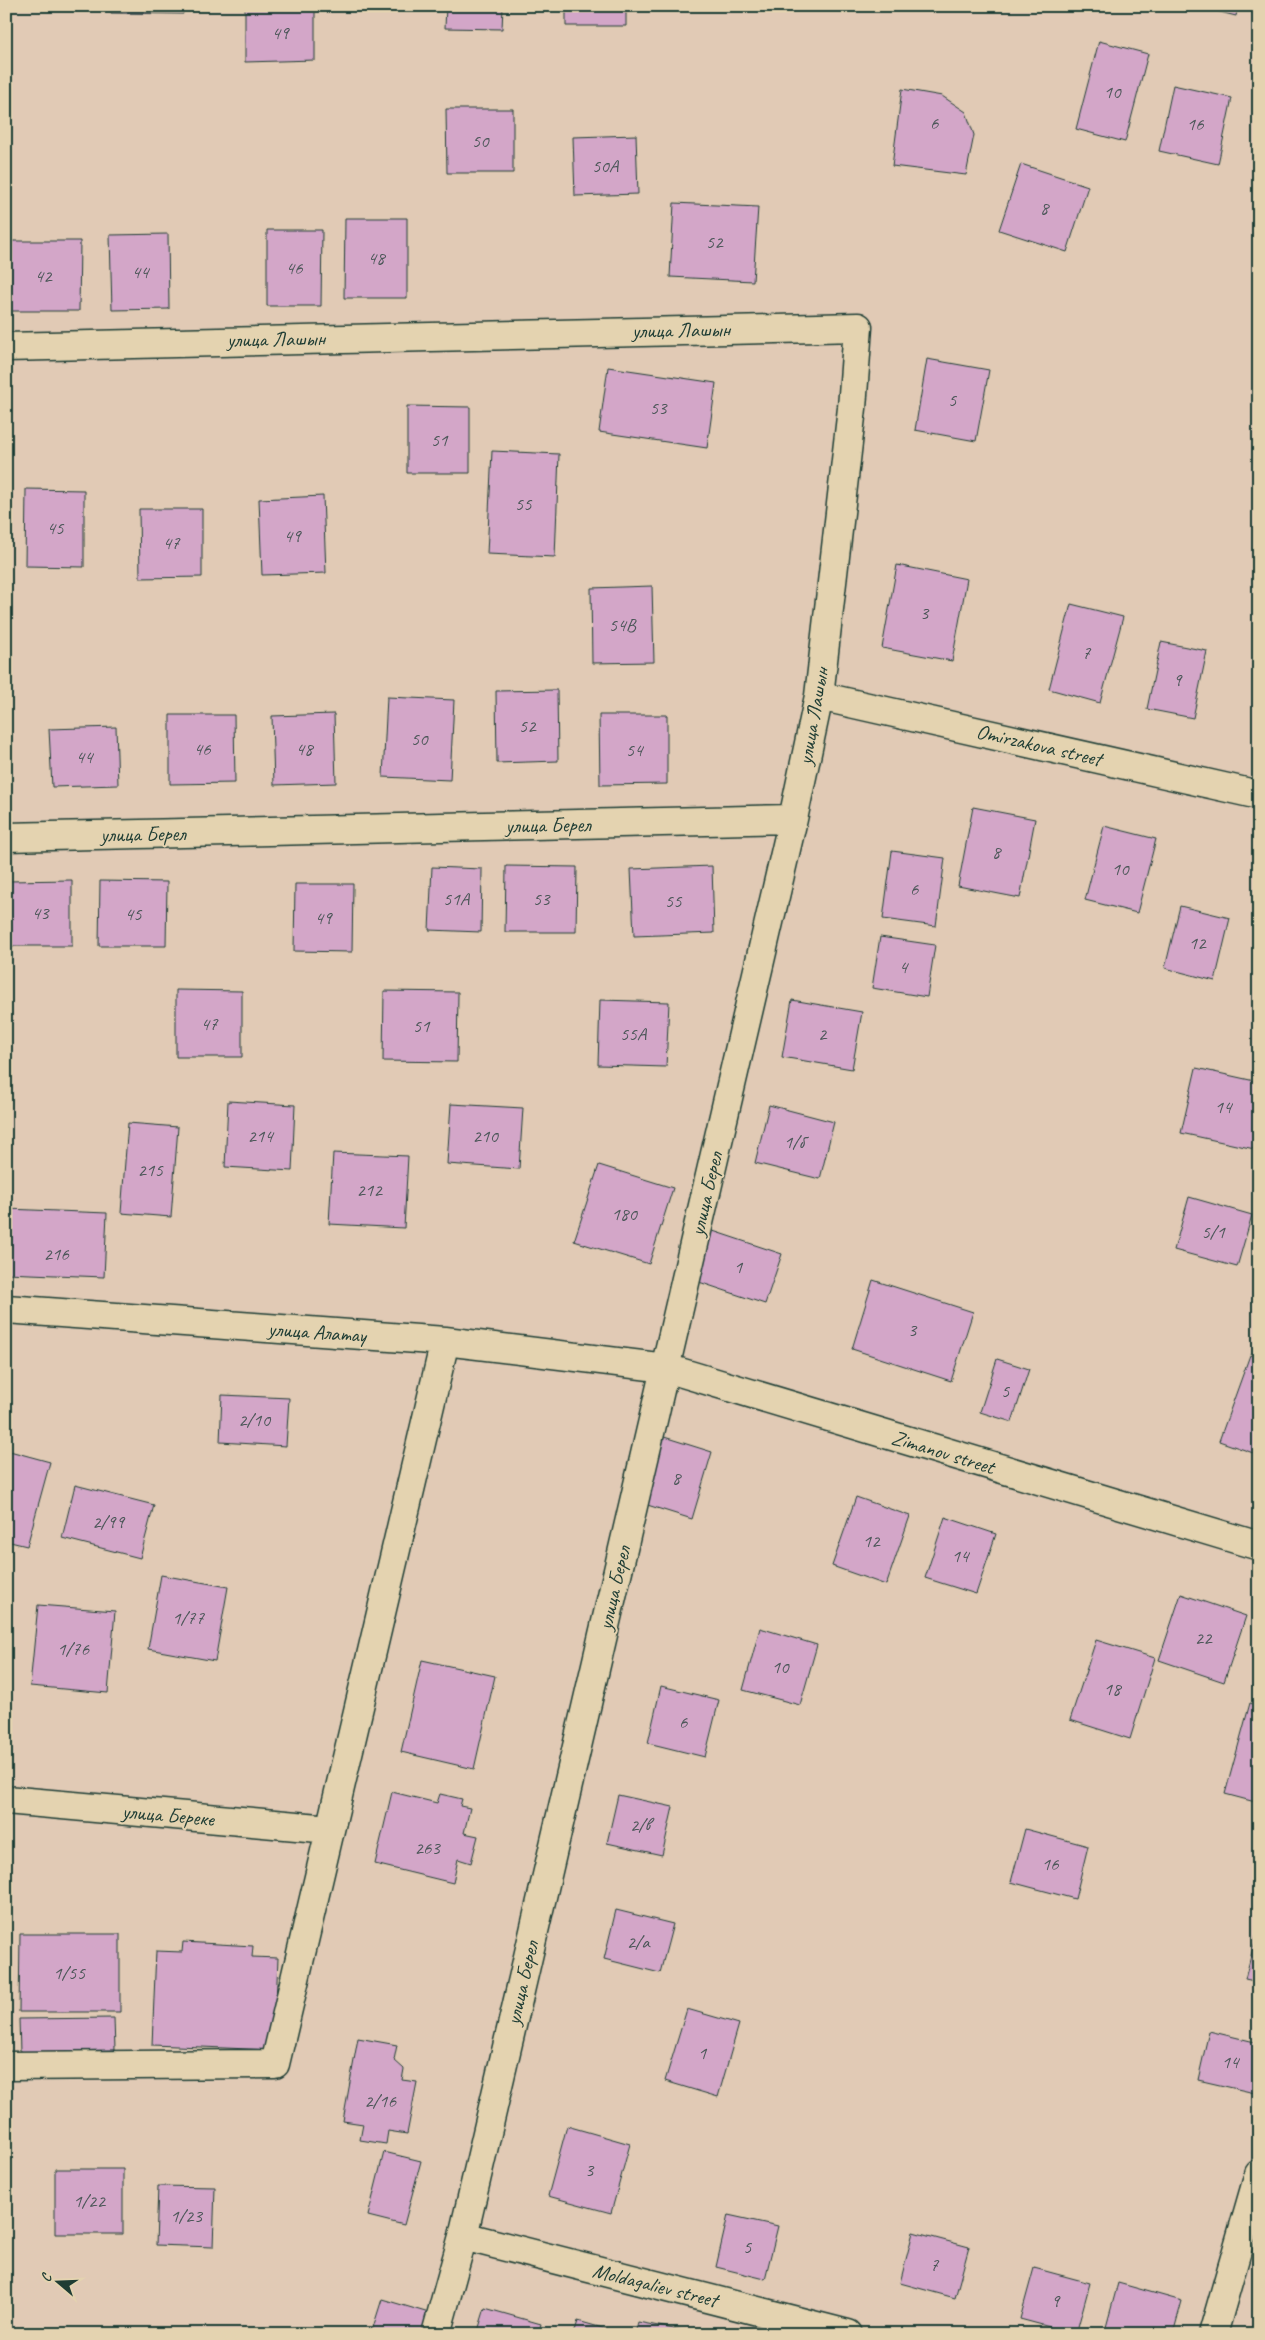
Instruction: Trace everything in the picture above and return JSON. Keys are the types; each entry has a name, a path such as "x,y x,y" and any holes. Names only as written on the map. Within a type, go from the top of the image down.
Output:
{"street":[{"name":"улица Лашын","path":"6,347 858,327 852,408 819,696 793,820"},
{"name":"Omirzakova street","path":"819,696 1259,794"},
{"name":"улица Берел","path":"6,838 793,820 463,2236 436,2334"},
{"name":"улица Алатау","path":"6,1309 446,1341 626,1364"},
{"path":"6,2066 275,2064 446,1341"},
{"name":"Zimanov street","path":"626,1364 666,1368 1259,1546"},
{"name":"улица Береке","path":"6,1800 330,1829"},
{"path":"1212,2334 1259,2174"},
{"name":"Moldagaliev street","path":"463,2236 848,2334"}],"building":[{"path":"111,6 183,6 183,14 111,13"},
{"path":"245,6 315,6 315,60 245,62"},
{"path":"446,6 503,6 502,29 445,28"},
{"path":"566,6 626,6 626,26 566,26"},
{"path":"1196,6 1238,6 1236,16"},
{"path":"1099,41 1148,54 1125,142 1076,129"},
{"path":"1173,85 1232,98 1218,164 1159,151"},
{"path":"902,89 942,96 966,112 974,135 966,175 892,166"},
{"path":"446,109 513,109 513,173 447,173"},
{"path":"636,135 638,194 575,196 573,137"},
{"path":"1021,164 1088,186 1067,252 999,230"},
{"path":"674,203 758,207 753,281 670,277"},
{"path":"345,218 407,218 407,298 344,298"},
{"path":"267,230 322,230 321,306 267,306"},
{"path":"168,234 169,309 112,310 110,235"},
{"path":"7,241 80,241 79,311 7,311"},
{"path":"927,359 989,370 976,441 915,430"},
{"path":"608,367 716,383 707,448 599,432"},
{"path":"407,406 470,407 470,473 407,473"},
{"path":"492,451 559,454 555,557 487,554"},
{"path":"26,489 84,490 84,567 25,566"},
{"path":"323,496 326,573 262,575 259,499"},
{"path":"139,509 202,509 202,577 140,578"},
{"path":"897,565 967,579 952,661 882,648"},
{"path":"652,586 654,662 592,663 591,588"},
{"path":"1071,604 1123,617 1100,703 1049,689"},
{"path":"1161,642 1207,651 1193,718 1147,709"},
{"path":"557,690 558,761 497,763 496,691"},
{"path":"387,697 454,700 450,780 383,777"},
{"path":"334,714 336,783 274,785 272,716"},
{"path":"170,715 234,715 235,783 170,784"},
{"path":"599,715 667,715 667,784 600,785"},
{"path":"116,727 118,785 52,787 49,729"},
{"path":"973,807 1035,819 1020,898 958,886"},
{"path":"1104,826 1156,839 1137,913 1085,900"},
{"path":"892,851 945,858 936,926 883,919"},
{"path":"506,866 577,867 576,932 505,932"},
{"path":"712,866 714,933 634,936 631,869"},
{"path":"432,867 482,869 481,932 429,930"},
{"path":"72,880 72,946 9,946 8,881"},
{"path":"100,881 167,882 166,946 99,946"},
{"path":"295,884 353,884 352,952 294,951"},
{"path":"1180,906 1230,918 1215,981 1165,968"},
{"path":"880,937 935,945 927,997 872,988"},
{"path":"176,990 242,991 242,1057 176,1057"},
{"path":"384,991 458,992 457,1062 383,1061"},
{"path":"600,1000 669,1002 666,1067 598,1065"},
{"path":"792,1000 862,1012 852,1069 782,1057"},
{"path":"1196,1068 1259,1082 1259,1150 1181,1133"},
{"path":"228,1101 295,1105 292,1171 225,1167"},
{"path":"451,1104 523,1108 519,1169 447,1164"},
{"path":"769,1105 834,1122 820,1179 755,1163"},
{"path":"128,1123 178,1127 171,1217 121,1213"},
{"path":"333,1153 408,1156 404,1228 329,1224"},
{"path":"599,1165 673,1188 649,1264 574,1241"},
{"path":"1189,1197 1252,1215 1237,1267 1174,1250"},
{"path":"7,1209 107,1213 104,1277 6,1273"},
{"path":"710,1230 782,1254 765,1304 693,1280"},
{"path":"873,1280 973,1312 951,1381 852,1349"},
{"path":"1250,1355 1259,1358 1259,1455 1219,1441"},
{"path":"997,1359 1029,1369 1012,1422 980,1412"},
{"path":"222,1395 289,1398 286,1446 220,1442"},
{"path":"661,1436 712,1452 692,1519 641,1503"},
{"path":"6,1450 50,1462 27,1546 6,1541"},
{"path":"75,1485 154,1505 140,1558 62,1538"},
{"path":"856,1497 910,1516 886,1585 832,1566"},
{"path":"945,1517 996,1534 976,1594 925,1578"},
{"path":"161,1575 228,1587 215,1661 148,1649"},
{"path":"1181,1594 1246,1616 1224,1682 1159,1660"},
{"path":"38,1605 115,1611 108,1693 30,1686"},
{"path":"760,1628 817,1645 800,1705 743,1690"},
{"path":"1096,1640 1155,1658 1130,1739 1070,1720"},
{"path":"422,1660 495,1676 474,1769 401,1752"},
{"path":"661,1686 719,1700 705,1757 648,1743"},
{"path":"1250,1703 1259,1706 1259,1803 1225,1794"},
{"path":"392,1792 437,1803 440,1794 462,1799 460,1806 470,1808 464,1833 478,1836 471,1863 458,1859 453,1883 375,1864"},
{"path":"618,1795 673,1807 662,1855 607,1843"},
{"path":"1025,1829 1088,1846 1075,1899 1011,1882"},
{"path":"616,1910 673,1924 660,1973 604,1959"},
{"path":"1259,1925 1259,1982 1245,1979"},
{"path":"20,1934 120,1934 120,2012 19,2012"},
{"path":"183,1942 253,1946 252,1957 278,1958 274,2050 152,2045 156,1951 182,1952"},
{"path":"687,2009 739,2024 718,2097 665,2081"},
{"path":"114,2018 115,2050 20,2052 19,2019"},
{"path":"1209,2031 1259,2043 1259,2094 1198,2080"},
{"path":"358,2038 397,2045 394,2060 404,2069 402,2080 417,2082 407,2134 388,2131 386,2144 360,2140 363,2124 343,2121"},
{"path":"567,2126 630,2144 611,2213 548,2196"},
{"path":"384,2152 421,2161 404,2225 368,2216"},
{"path":"55,2169 123,2169 123,2234 55,2234"},
{"path":"158,2186 215,2187 213,2247 156,2245"},
{"path":"728,2215 778,2226 765,2279 716,2267"},
{"path":"913,2232 969,2247 955,2298 900,2283"},
{"path":"1034,2268 1090,2283 1076,2334 1020,2319"},
{"path":"1118,2283 1182,2301 1173,2334 1113,2334 1105,2331"},
{"path":"382,2299 429,2313 423,2334 371,2334"},
{"path":"485,2308 541,2324 538,2334 477,2334"},
{"path":"578,2321 613,2331 612,2334 574,2334"},
{"path":"638,2322 689,2332 689,2334 635,2334"}]}
